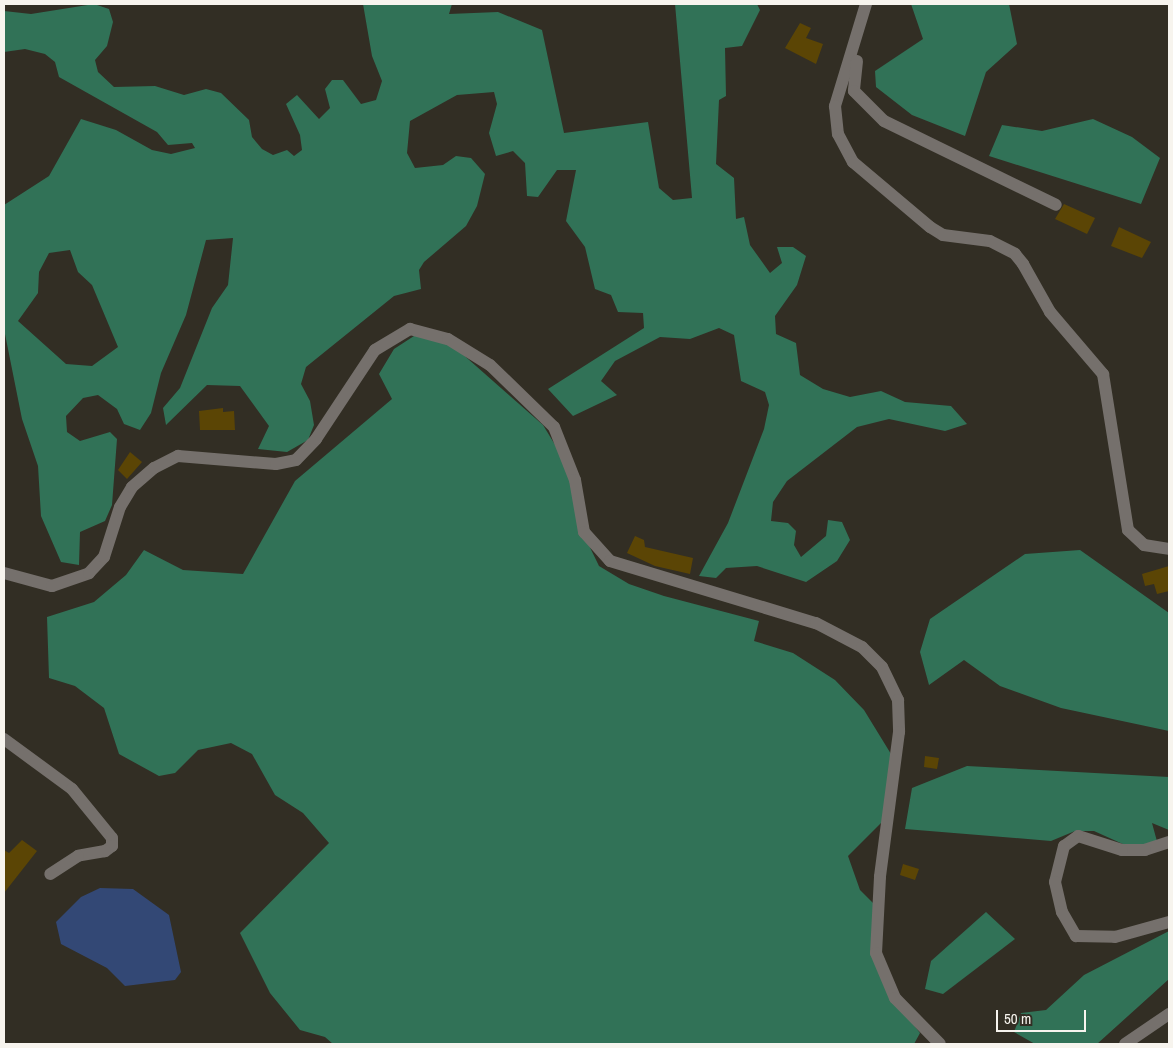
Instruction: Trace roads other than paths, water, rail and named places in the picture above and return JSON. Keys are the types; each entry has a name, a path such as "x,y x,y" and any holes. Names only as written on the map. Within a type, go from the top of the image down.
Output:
{"street":[{"path":"866,4 835,106 844,146 866,175 930,227 944,235 990,241 1014,254 1024,264 1050,312 1103,374 1128,530 1144,545 1169,549"},
{"path":"872,4 852,81 860,102 921,143 1056,205"},
{"path":"4,573 52,586 89,573 104,557 120,507 132,487 154,468 178,456 276,464 296,460 316,440 375,350 410,329 448,339 490,365 554,426 575,480 584,532 610,561 816,623 862,647 882,667 898,700 899,732 880,877 876,953 895,998 940,1044"},
{"path":"4,739 72,789 112,838 112,846 105,851 78,856 50,874"},
{"path":"1169,842 1145,850 1122,850 1078,836 1064,846 1055,882 1062,912 1076,936 1116,937 1169,922"},
{"path":"1125,1044 1153,1021 1169,1014"}],"water":[{"path":"100,888 133,889 169,915 181,972 175,980 125,986 107,968 61,944 56,922 81,897"}]}
